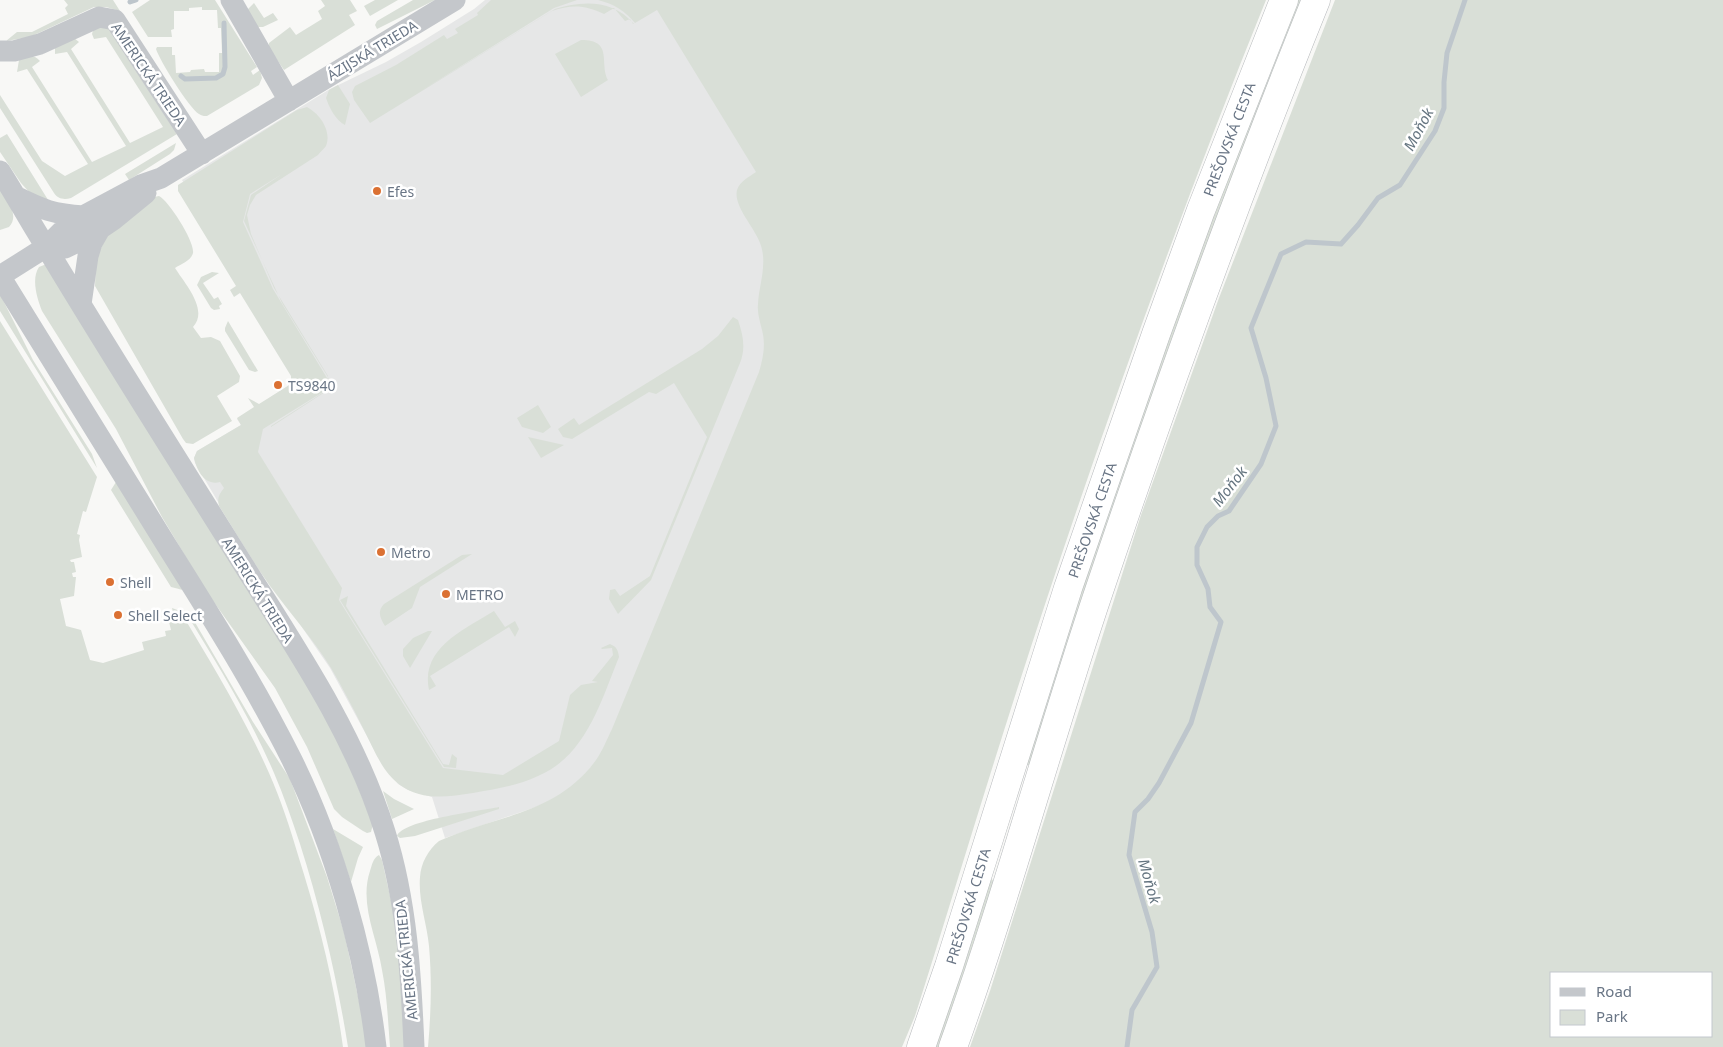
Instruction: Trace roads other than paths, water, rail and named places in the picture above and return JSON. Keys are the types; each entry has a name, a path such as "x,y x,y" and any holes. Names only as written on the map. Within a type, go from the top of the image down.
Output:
{"highway":[{"name":"PREŠOVSKÁ CESTA","path":"921,1047 949,966 1068,588 1153,343 1205,201 1284,0"},
{"path":"953,1047 980,971 1099,593 1182,352 1231,216 1316,0"}],"street":[{"path":"231,0 289,101"},
{"name":"ÁZIJSKÁ TRIEDA","path":"0,276 46,248 70,223 141,185 161,178 455,0"},
{"name":"AMERICKÁ TRIEDA","path":"0,51 14,51 40,44 99,17 115,20 202,154"},
{"name":"AMERICKÁ TRIEDA","path":"0,171 296,650 342,729 360,765 386,833 398,883 409,956 414,1047"},
{"name":"ÁZIJSKÁ TRIEDA","path":"46,248 66,248 88,237 146,193 161,178"},
{"path":"15,196 43,210 84,216"},
{"name":"ÁZIJSKÁ TRIEDA","path":"81,304 88,256 92,243 100,229"},
{"path":"0,276 246,674 293,762 324,839 350,919 369,992 376,1047"}],"waterway":[{"path":"130,2 136,0"},
{"name":"Moňok","path":"1127,1047 1132,1010 1157,967 1152,932 1129,855 1135,812 1148,799 1159,783 1191,723 1221,622 1210,607 1208,589 1197,565 1197,547 1207,527 1218,516 1229,511 1261,464 1276,426 1266,378 1251,328 1281,254 1306,242 1341,244 1378,198 1400,185 1435,131 1444,108 1447,53 1465,0"},
{"path":"181,76 185,79 216,78 223,74 225,67 224,23"}],"place":[{"name":"Efes","path":"377,191"},
{"name":"TS9840","path":"278,385"},
{"name":"Metro","path":"381,552"},
{"name":"Shell","path":"110,582"},
{"name":"METRO","path":"446,594"},
{"name":"Shell Select","path":"118,615"}]}
